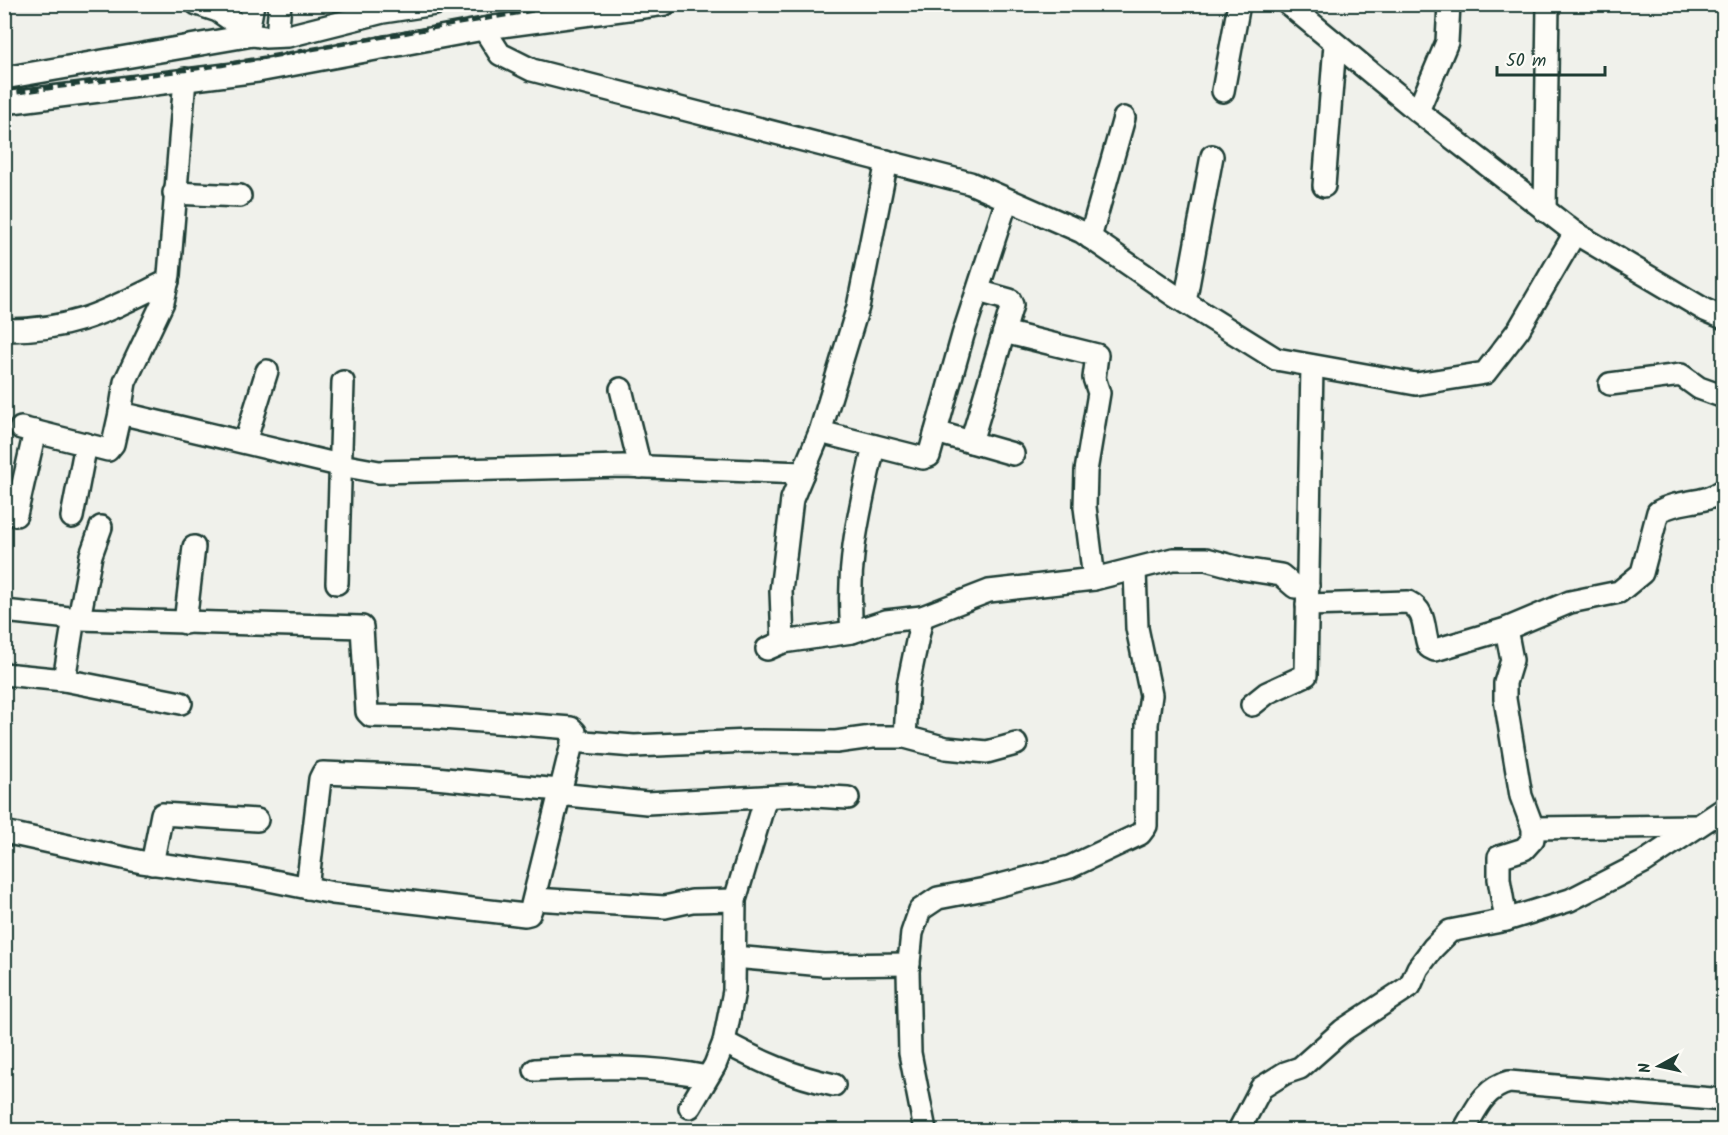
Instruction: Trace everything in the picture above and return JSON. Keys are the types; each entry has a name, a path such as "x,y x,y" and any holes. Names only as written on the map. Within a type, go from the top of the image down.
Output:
{"street":[{"path":"197,4 218,11 250,34"},
{"path":"250,34 253,4"},
{"path":"277,36 280,4"},
{"path":"4,78 250,34 277,36 308,32 383,12 435,4"},
{"path":"4,103 258,71 484,29 665,4"},
{"path":"1223,91 1239,4"},
{"path":"1288,4 1418,111 1575,233 1705,310 1724,318"},
{"path":"1418,111 1447,42 1449,4"},
{"path":"1545,211 1548,4"},
{"path":"484,29 500,54 532,70 970,183 1090,238 1185,302 1276,359 1312,366 1416,384 1485,373 1519,329 1575,233"},
{"path":"1323,186 1335,44"},
{"path":"16,515 28,429 108,450 113,444 125,382 163,302 168,281 185,79"},
{"path":"1090,238 1124,118"},
{"path":"1185,302 1212,156"},
{"path":"887,161 858,307 820,432 792,499 775,645 852,632 886,621 922,617 989,591 1094,579 1173,559 1206,559 1243,569 1281,575 1307,595 1408,602 1416,605 1424,616 1426,641 1429,647 1436,650 1506,629 1570,602 1619,592 1642,573 1658,512 1667,506 1707,499 1724,490"},
{"path":"174,193 240,196"},
{"path":"820,432 923,458 929,456 1007,200"},
{"path":"4,330 32,330 71,324 104,312 168,281"},
{"path":"971,442 1012,305 1010,300 978,291"},
{"path":"1004,332 1097,355 1094,378 1099,393 1086,471 1085,507 1094,579"},
{"path":"1252,705 1267,693 1306,675 1312,366"},
{"path":"245,442 267,371"},
{"path":"1610,384 1681,375 1699,388 1724,397"},
{"path":"337,583 343,382"},
{"path":"621,388 640,467"},
{"path":"120,413 339,465 379,472 640,467 803,473"},
{"path":"936,432 1012,454"},
{"path":"72,517 86,444"},
{"path":"852,632 848,590 852,541 874,446"},
{"path":"64,680 91,555 101,527"},
{"path":"185,623 195,548"},
{"path":"925,1131 910,1053 909,964 912,933 920,910 938,898 985,889 1070,867 1140,834 1146,826 1147,724 1151,695 1137,628 1135,570"},
{"path":"4,610 76,618 362,627 367,712 371,716 429,717 571,728 575,732 534,899 529,914 525,915 307,888 152,864 4,832"},
{"path":"905,737 908,685 922,617"},
{"path":"1506,629 1512,660 1505,683 1505,699 1521,796 1533,828 1533,839 1530,844 1499,857 1499,879 1506,920"},
{"path":"4,674 64,680 182,704"},
{"path":"572,741 634,746 750,741 836,742 872,736 905,737 946,748 987,752 1016,744"},
{"path":"307,888 320,779 323,773 424,777 647,802 798,795 848,798"},
{"path":"690,1107 724,1042 734,991 735,900 766,797"},
{"path":"1239,1131 1261,1088 1285,1073 1300,1068 1343,1030 1410,986 1418,968 1450,931 1506,920 1570,900 1644,862 1724,809"},
{"path":"152,864 162,814 257,820"},
{"path":"1533,828 1697,826"},
{"path":"534,899 665,907 692,901 735,900"},
{"path":"734,957 823,965 909,964"},
{"path":"724,1042 762,1063 796,1077 834,1085"},
{"path":"536,1070 659,1069 707,1077"},
{"path":"1464,1131 1486,1094 1495,1085 1509,1082 1724,1100"}],"railway":[{"path":"4,94 222,65 569,4"}]}
